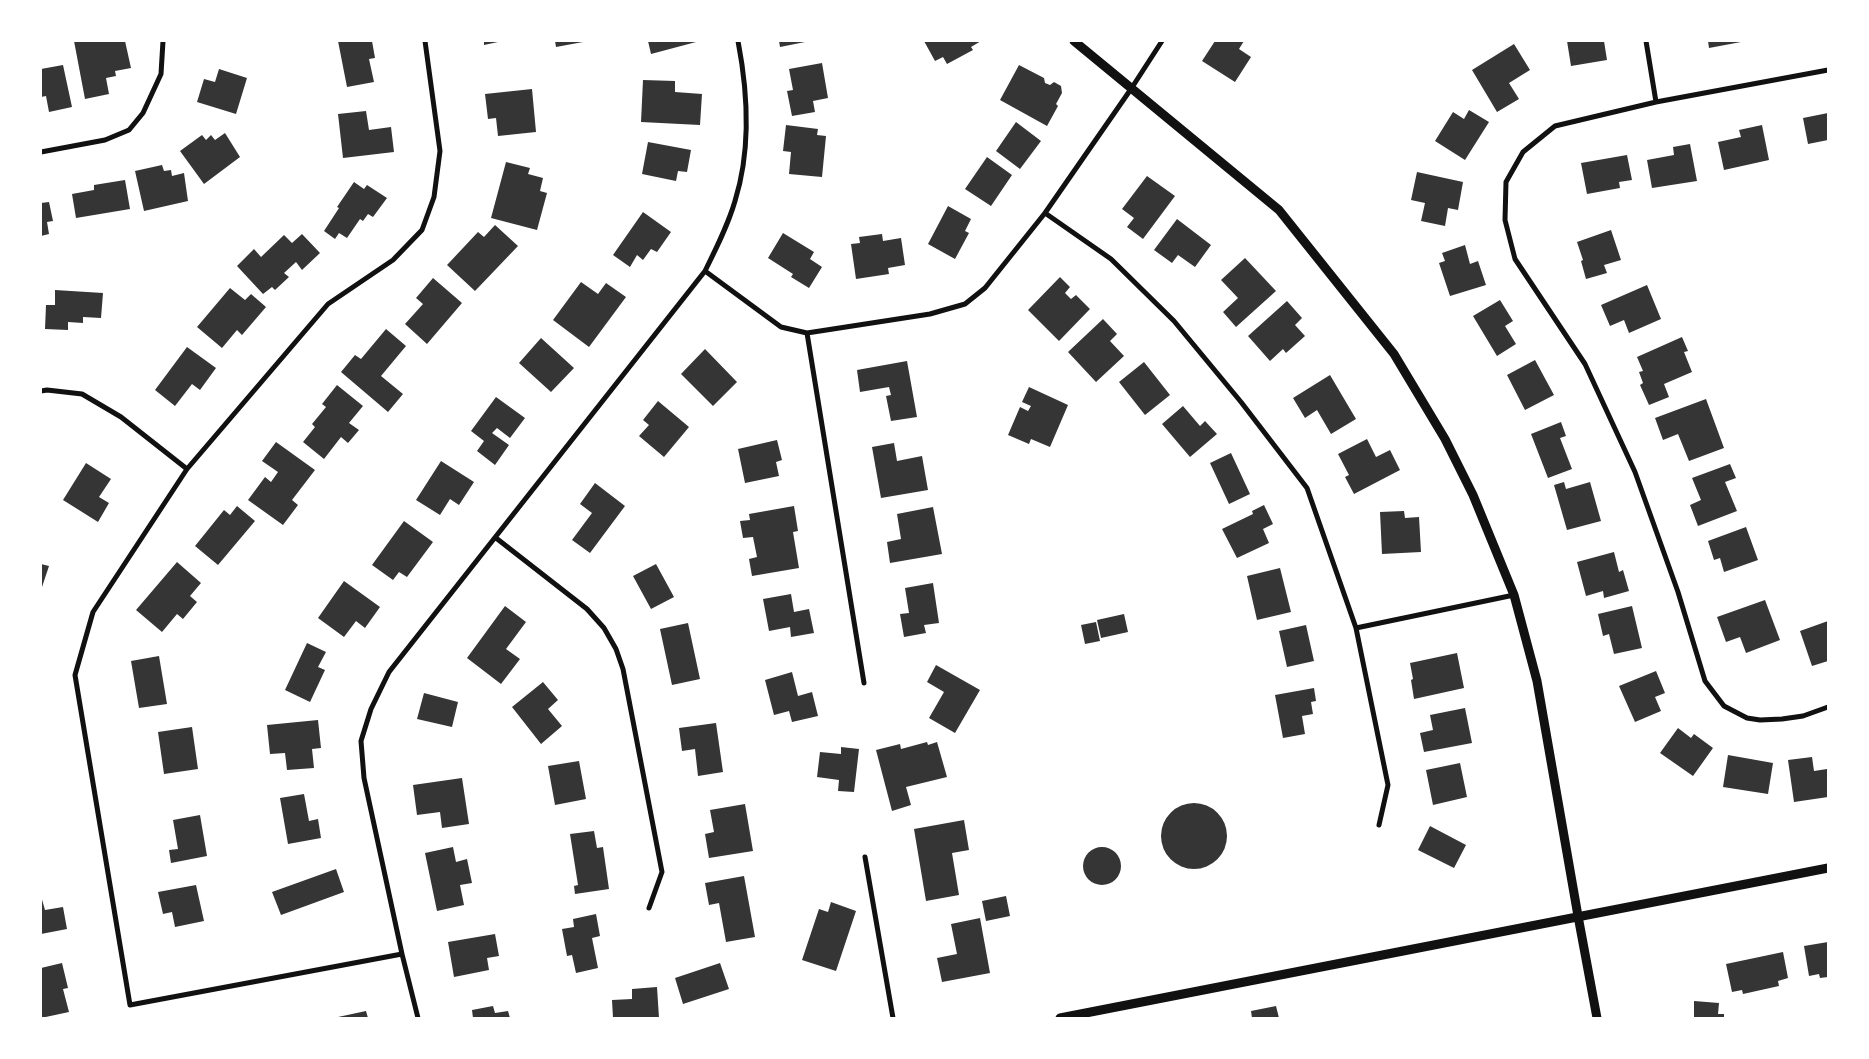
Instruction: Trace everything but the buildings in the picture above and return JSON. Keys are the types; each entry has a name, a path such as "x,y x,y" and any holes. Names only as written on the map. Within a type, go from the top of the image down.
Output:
{"street":[{"path":"41,152 105,140 128,130 143,114 161,74 163,41"},
{"path":"402,954 130,1004 75,675 93,612 187,469 328,304 393,260 422,230 434,197 440,151 425,41"},
{"path":"418,1018 402,954 364,778 361,742 371,709 389,672 705,271 735,202 744,164 746,114 743,66 738,41"},
{"path":"1074,41 1279,210 1394,354 1445,439 1473,495 1514,595 1537,681 1597,1018"},
{"path":"705,271 781,328 807,333 930,314 965,304 985,288 1045,213 1162,41"},
{"path":"1646,41 1656,102"},
{"path":"1828,70 1656,102 1555,126 1523,152 1506,182 1505,220 1515,259 1585,364 1635,472 1678,592 1705,681 1724,706 1747,718 1760,720 1782,719 1804,716 1828,707"},
{"path":"1045,213 1111,258 1174,321 1241,402 1307,488 1356,628 1388,785 1379,825"},
{"path":"807,333 864,683"},
{"path":"41,391 82,394 121,417 187,469"},
{"path":"496,538 586,609 604,628 616,648 624,669 662,872 649,908"},
{"path":"1356,628 1514,595"},
{"path":"865,857 893,1018"},
{"path":"1060,1018 1828,868"}]}
